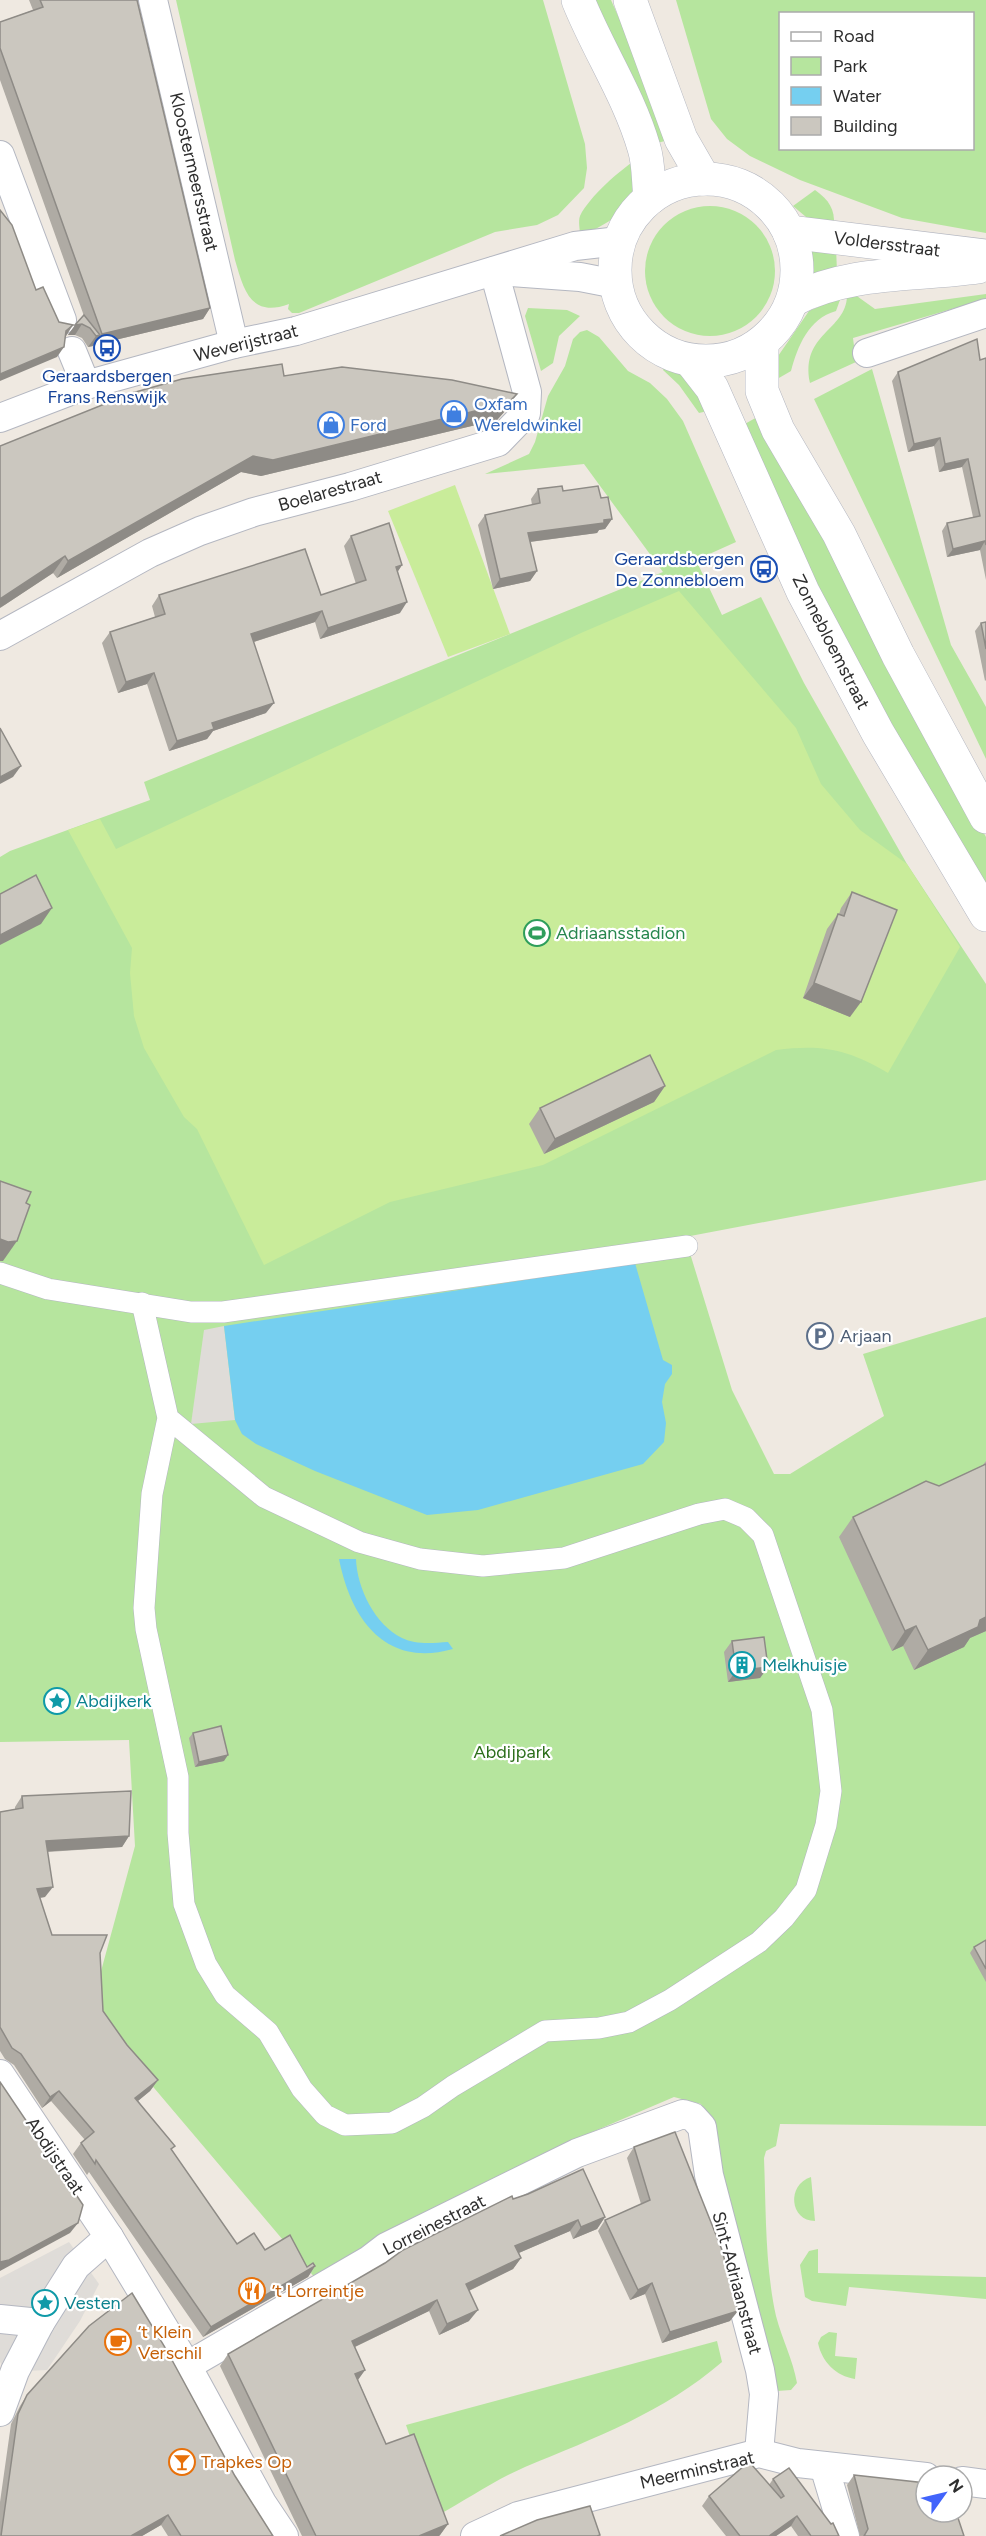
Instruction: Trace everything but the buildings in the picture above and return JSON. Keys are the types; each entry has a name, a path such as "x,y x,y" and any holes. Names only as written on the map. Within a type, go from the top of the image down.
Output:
{"main road":[{"path":"578,0 596,44 628,105 645,150 650,198"},
{"path":"630,0 681,139 704,179"},
{"name":"Zonnebloemstraat","path":"704,179 731,182 757,194 775,210 789,232 796,253 798,275 793,300 785,317 762,343 740,356 721,361 691,361 652,344 631,322 621,305 616,284 615,261 626,225 650,198 681,182 704,179"},
{"name":"Voldersstraat","path":"789,232 986,256"},
{"name":"Voldersstraat","path":"793,300 816,288 842,280 986,266"},
{"path":"762,343 762,391 778,430 839,534 898,655 986,817"},
{"name":"Zonnebloemstraat","path":"691,361 712,388 803,592 856,693 943,846 986,915"}],"street":[{"name":"Kloostermeersstraat","path":"153,0 234,344"},
{"path":"0,154 62,320"},
{"name":"Weverijstraat","path":"0,418 86,385 234,344 296,331 575,246 620,241"},
{"name":"Weverijstraat","path":"494,271 580,277 616,284"},
{"name":"Boelarestraat","path":"0,636 150,553 200,531 254,512 350,487 498,442 526,413 527,392 494,271"},
{"path":"867,353 986,312"},
{"path":"72,351 86,385"},
{"path":"0,1273 48,1289 191,1312 223,1312 687,1246"},
{"path":"142,1303 168,1418 152,1494 144,1608 146,1629 178,1777 177,1833 184,1904 206,1964 225,1995 268,2032 302,2089 325,2115 345,2125 392,2124 423,2108 453,2086 545,2031 589,2029 628,2022 670,2000 759,1942 784,1918 806,1890 826,1825 831,1791 822,1710 763,1535 746,1518 725,1509 699,1514 564,1558 483,1566 420,1559 359,1542 264,1497 168,1418"},
{"name":"Abdijstraat","path":"0,2074 109,2237 187,2366 262,2503 284,2536"},
{"name":"Lorreinestraat","path":"187,2366 350,2271 386,2247 577,2153 674,2116 683,2114 693,2116"},
{"name":"Sint-Adriaanstraat","path":"693,2116 702,2127 709,2175 760,2370 764,2394 759,2453"},
{"path":"0,2412 15,2371 40,2323 76,2266 109,2237"},
{"path":"0,2319 40,2323"},
{"name":"Meerminstraat","path":"476,2536 518,2516 759,2453 824,2466 914,2476"},
{"path":"824,2466 845,2536"}],"green space":[{"path":"176,0 543,0 585,144 587,168 584,188 558,215 537,225 495,232 299,313 292,313 288,309 289,304 266,307 258,304 246,291 235,260"},
{"path":"588,0 611,0 657,104 669,140 653,144"},
{"path":"676,0 986,0 986,233 902,218 800,180 750,156 727,139 711,119"},
{"path":"637,159 635,188 625,207 604,224 580,235 579,218 590,201 606,184"},
{"path":"815,190 830,205 834,226 812,222 793,206"},
{"path":"710,206 735,211 756,225 770,246 775,271 770,296 756,317 735,331 710,336 685,331 664,317 650,296 645,271 650,246 664,225 685,211"},
{"path":"810,245 836,248 837,271 813,280"},
{"path":"854,294 875,309 986,294 986,299 853,338 856,362 810,383 811,353 845,308 847,296"},
{"path":"841,297 836,311 818,320 811,327 801,343 791,371 772,382 774,362 809,311"},
{"path":"528,308 567,310 580,316 559,336 553,363 541,371 525,316"},
{"name":"Abdijpark","path":"587,330 599,337 628,371 650,383 667,399 683,421 736,542 696,560 722,615 761,597 804,683 907,864 986,984 986,1180 685,1237 732,1390 774,1474 790,1474 884,1416 863,1354 986,1317 986,2126 780,2124 776,2146 766,2151 764,2158 766,2217 772,2297 797,2383 791,2390 777,2391 710,2125 701,2104 674,2097 583,2136 316,2279 138,2069 100,2017 100,1975 135,1846 129,1740 0,1742 0,857 10,851 150,800 144,782 663,572 584,464 485,474 529,454 535,442 548,396 565,366 573,339 580,332"},
{"path":"665,366 693,379 712,410 699,413 679,385 663,370"},
{"path":"872,369 951,645 986,707 986,759 814,399"},
{"path":"759,416 986,837 986,900 819,607 743,425"},
{"path":"455,485 510,634 448,657 388,511"},
{"name":"Adriaansstadion","path":"679,591 796,728 821,784 860,830 907,864 960,947 888,1073 860,1058 834,1050 792,1048 776,1050 543,1165 390,1202 264,1265 197,1129 184,1117 144,1048 134,1016 130,973 132,948 68,830 100,819 116,849 581,633"},
{"path":"811,2177 815,2221 800,2215 794,2202 798,2187"},
{"path":"818,2249 818,2273 986,2277 986,2299 849,2287 846,2306 812,2301 805,2297 800,2265 809,2251"},
{"path":"829,2332 837,2333 835,2356 857,2358 855,2379 842,2375 826,2362 818,2343 821,2337"},
{"path":"717,2341 722,2362 700,2380 653,2410 514,2472 437,2516 406,2425"}],"shaded area":[{"path":"224,1326 235,1420 191,1424 204,1330"},
{"name":"Vesten","path":"69,2242 99,2284 80,2321 47,2370 6,2372 0,2362 0,2278"}],"water":[{"path":"635,1263 663,1360 672,1365 672,1374 665,1384 662,1402 666,1423 664,1442 643,1464 478,1510 427,1515 315,1471 256,1444 242,1434 235,1420 224,1326"},
{"path":"339,1559 356,1559 360,1582 369,1604 392,1632 413,1642 448,1642 453,1649 429,1653 408,1651 390,1645 375,1634 362,1619 352,1601"}],"place":[{"name":"Geraardsbergen Frans Renswijk","path":"107,348"},
{"name":"Oxfam Wereldwinkel","path":"454,414"},
{"name":"Ford","path":"331,425"},
{"name":"Geraardsbergen De Zonnebloem","path":"764,569"},
{"name":"Adriaansstadion","path":"537,933"},
{"name":"Arjaan","path":"820,1336"},
{"name":"Melkhuisje","path":"742,1665"},
{"name":"Abdijkerk","path":"57,1701"},
{"name":"’t Lorreintje","path":"252,2291"},
{"name":"Vesten","path":"45,2303"},
{"name":"’t Klein Verschil","path":"118,2342"},
{"name":"Trapkes Op","path":"182,2462"}]}
